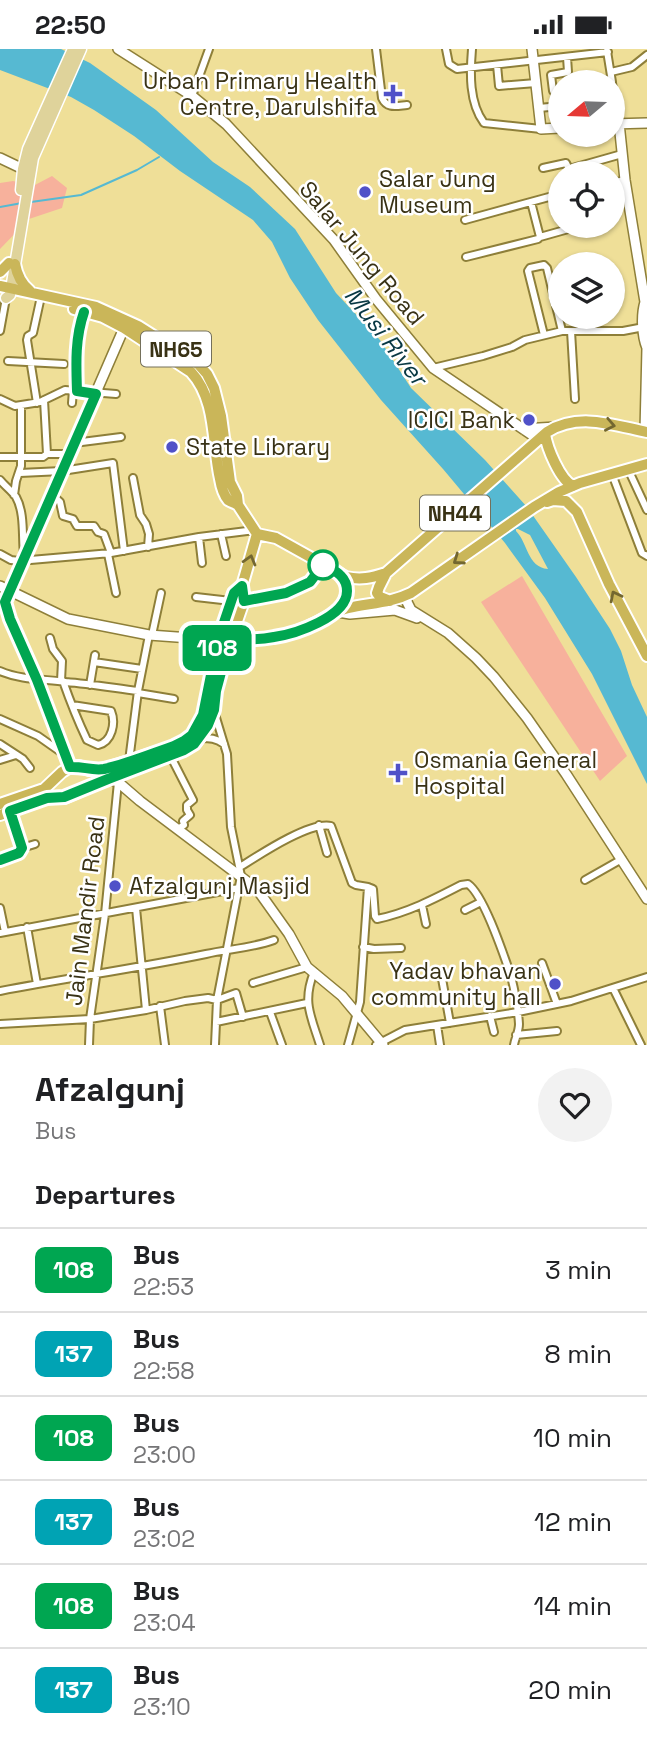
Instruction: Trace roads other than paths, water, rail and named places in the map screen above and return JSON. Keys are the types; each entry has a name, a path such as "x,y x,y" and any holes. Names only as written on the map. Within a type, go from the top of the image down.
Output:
{"highway":[{"path":"0,272 12,263 21,282 38,298"},
{"name":"NH65","path":"5,292 96,307 138,326 198,364 207,374 214,388 217,426"},
{"name":"NH65","path":"38,298 103,317 124,328 199,380 217,426 238,505 256,532"},
{"name":"NH44","path":"386,573 534,442 556,426 573,421 593,421 646,431"},
{"path":"534,442 546,441 562,477 573,486"},
{"path":"534,442 543,450 560,482 559,492"},
{"path":"534,507 573,486 647,464"},
{"name":"NH44","path":"230,639 258,639 292,633 338,611 390,601 409,594 534,507 553,500 562,500 577,512 605,576 647,656"},
{"path":"3,810 46,794 64,797 113,780 194,744 200,738 214,710 216,691 230,639 244,601 242,586 256,532 276,538 341,576 345,581 347,593 338,611"},
{"path":"341,576 369,579 386,573"},
{"path":"386,573 377,593 390,601"},
{"path":"46,794 68,761 89,770 104,769 174,746 192,735 203,715 218,640 231,601 234,593 242,586"}],"main road":[{"path":"5,292 25,185 37,139 73,49"},
{"path":"25,185 23,170 81,49"}],"street":[{"name":"Salar Jung Road","path":"121,49 192,96 226,124 334,240 376,299 433,368 523,429 534,442"},
{"path":"192,96 209,49"},
{"path":"376,49 384,103 391,107 407,105"},
{"path":"446,49 447,61 457,69 607,50 611,70"},
{"path":"472,49 470,69 474,100 478,115 484,123 548,129"},
{"path":"533,49 541,129"},
{"path":"619,70 632,67 647,55"},
{"path":"538,94 554,91 551,75 568,72 567,57"},
{"path":"498,65 499,86 536,82"},
{"path":"539,108 548,107"},
{"path":"625,123 647,123"},
{"path":"621,147 623,161"},
{"path":"543,168 566,163 569,169 622,154"},
{"path":"0,158 23,170"},
{"path":"625,180 646,304 642,311 644,342 647,348 646,431"},
{"path":"465,220 548,197"},
{"path":"531,202 540,237"},
{"path":"466,257 504,246 517,246 548,235"},
{"path":"544,335 528,271 530,268 544,265 547,268 562,331"},
{"path":"0,331 5,292"},
{"path":"38,298 33,333 28,336 31,363 41,401 47,454"},
{"path":"72,403 78,334 84,312"},
{"path":"433,368 483,356 525,340 562,331 623,331 644,327"},
{"path":"68,761 37,680 3,607 124,328"},
{"path":"571,331 575,399"},
{"path":"8,361 64,364"},
{"path":"0,399 12,405 21,405 41,401 57,393 75,391 116,394"},
{"path":"14,495 22,457 21,405"},
{"path":"523,429 556,426"},
{"path":"74,443 121,437"},
{"path":"0,457 70,454"},
{"path":"20,473 62,471 113,463 124,551"},
{"path":"628,469 647,510"},
{"path":"612,474 642,553 647,556"},
{"path":"133,478 140,515 149,534 148,547"},
{"path":"0,480 18,502 24,561"},
{"path":"52,495 60,502 63,516 73,519 77,526 94,527 104,534 116,593"},
{"path":"0,554 10,560 24,561 110,554 199,537 256,532"},
{"path":"221,534 226,556"},
{"path":"199,537 202,563"},
{"path":"244,601 286,593 310,582 323,565"},
{"path":"0,586 68,619 151,635 218,640"},
{"path":"129,761 142,669 161,593"},
{"path":"409,594 407,602 411,610 447,633 476,658 527,718 647,899"},
{"path":"196,597 231,601"},
{"path":"338,611 350,614 401,611 452,638"},
{"path":"50,638 52,649 62,661 62,681 72,705 87,740 98,745 106,743 114,721 111,711 72,705"},
{"path":"90,685 94,659 142,669"},
{"path":"0,671 37,680 62,681 174,699"},
{"path":"214,710 227,754 231,827 240,871 217,1000 215,1045"},
{"path":"0,719 38,736 68,761"},
{"path":"200,738 211,738 224,744"},
{"path":"0,744 30,768"},
{"path":"0,760 16,755"},
{"path":"170,755 193,800 187,804 190,814 183,821 184,825 178,829"},
{"path":"113,780 240,871 257,888 311,969 342,996 380,1044 405,1030 518,1013 647,977"},
{"name":"Jain Mandir Road","path":"89,1045 90,1019 105,914 113,780"},
{"path":"3,810 22,848"},
{"path":"240,871 287,840 319,825 328,825 334,830 352,883 373,889 377,919 394,916 422,905 461,885 468,884 473,887 511,978 519,1028 513,1045"},
{"path":"319,825 327,853"},
{"path":"0,860 35,843"},
{"path":"585,880 622,859"},
{"path":"348,1045 360,1002 368,887"},
{"path":"0,908 2,933 239,888"},
{"path":"465,910 481,902"},
{"path":"422,905 426,924"},
{"path":"136,908 146,1010"},
{"path":"27,927 37,984"},
{"path":"0,992 141,968 256,946 274,940"},
{"path":"363,947 401,948"},
{"path":"542,963 557,1004"},
{"path":"253,983 311,969"},
{"path":"311,969 307,1003 320,1045"},
{"path":"441,973 450,1023"},
{"path":"613,988 638,1044"},
{"path":"0,1024 90,1019 208,998 217,1000 236,993 243,1017"},
{"path":"216,1022 307,1003"},
{"path":"160,1006 164,1045"},
{"path":"270,1012 282,1045"},
{"path":"491,1016 494,1033"},
{"path":"437,1025 440,1045"},
{"path":"516,1035 557,1031"}],"water":[{"path":"0,49 61,49 90,63 156,110 213,162 250,187 295,229 336,293 380,340 411,388 485,460 527,507 610,629 647,717 647,784 592,674 545,598 505,543 381,400 318,320 290,278 272,242 253,220 94,110 71,97 0,70","holes":["518,529 530,535 548,569 536,564 532,559 516,531"]}],"waterway":[{"path":"31,202 81,195 159,157"},
{"path":"0,207 22,203"}],"place":[{"name":"Urban Primary Health Centre, Darulshifa","path":"393,94"},
{"name":"Salar Jung Museum","path":"365,192"},
{"name":"ICICI Bank","path":"529,420"},
{"name":"State Library","path":"172,447"},
{"name":"Osmania General Hospital","path":"398,773"},
{"name":"Afzalgunj Masjid","path":"115,886"},
{"name":"Yadav bhavan community hall","path":"555,984"}],"water label":[{"name":"Musi River","path":"386,336"}]}
